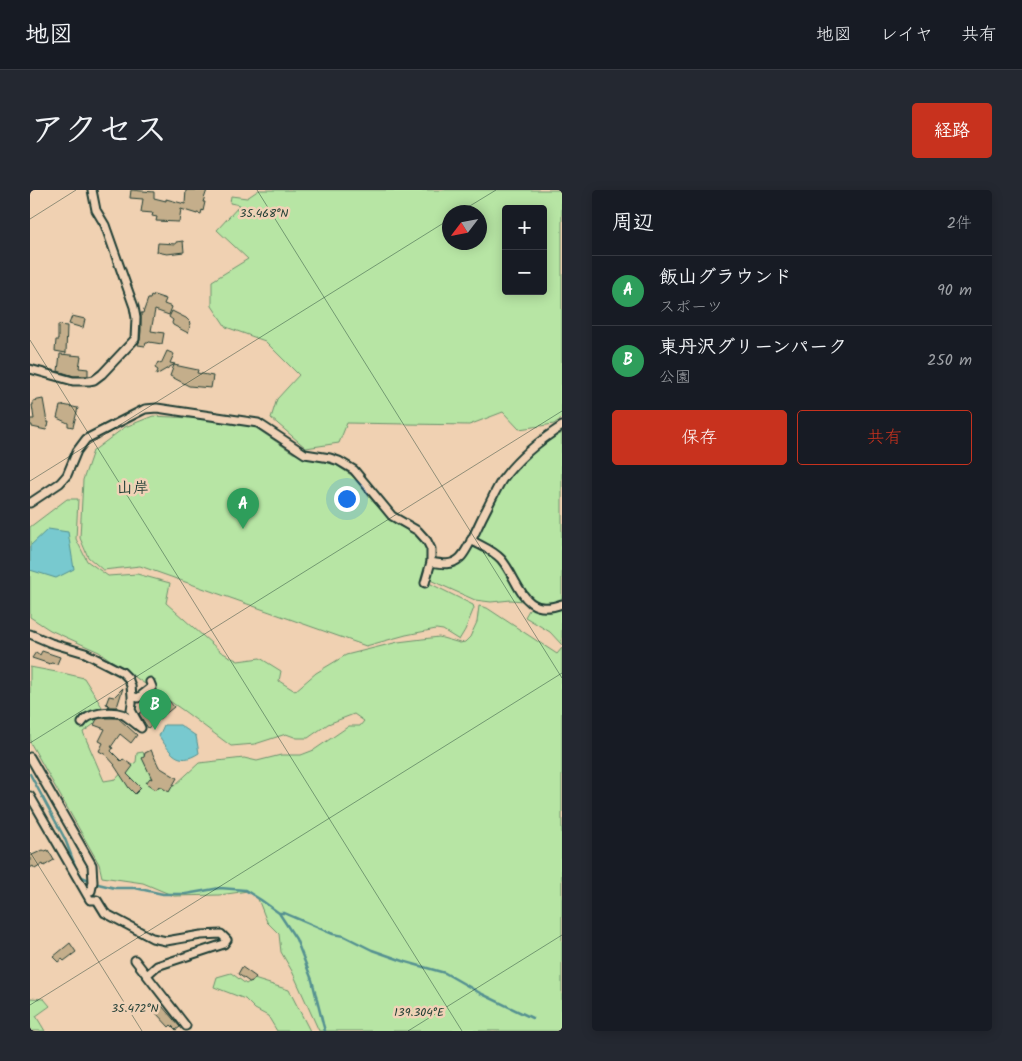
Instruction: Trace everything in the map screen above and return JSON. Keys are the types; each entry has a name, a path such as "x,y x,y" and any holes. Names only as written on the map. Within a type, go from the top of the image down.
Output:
{"street":[{"path":"30,369 73,381 94,380 102,374 135,338 136,318 134,307 105,224 96,210 92,190"},
{"path":"30,503 60,483 67,475 77,451 86,439 145,409 157,408 258,424 305,454 330,458 354,470 392,516 418,531 429,545 431,549 431,562 425,583"},
{"path":"431,562 444,564 456,561 464,554 503,479 531,448 562,426"},
{"path":"471,540 493,552 501,560 523,595 532,604 547,608 562,604"},
{"path":"30,634 51,643 85,653 122,672 128,678 131,686 132,710 141,728 122,714 113,712 91,715 82,723"},
{"path":"132,695 138,698 152,687 150,682"},
{"path":"30,757 92,865 92,891 86,893"},
{"path":"30,796 90,900 97,900 104,913 152,938 166,941 201,935 221,934 227,940 224,944 157,966 147,975"},
{"path":"135,960 186,1026"}],"green space":[{"path":"259,190 562,190 562,418 554,424 519,429 503,412 469,425 347,423 339,443 306,448 271,418 277,399 299,375 265,341 226,327 212,306 212,281 248,259 217,230 240,205 230,203 231,196 247,198"},
{"path":"153,416 250,424 293,453 336,465 354,477 374,503 395,524 415,533 423,542 427,552 423,584 428,586 429,583 473,605 474,608 459,640 443,630 436,629 366,646 140,566 103,570 88,557 80,538 83,480 93,451 125,427"},
{"path":"562,433 562,645 550,632 525,617 537,602 475,600 430,580 434,565 461,561 501,488 537,448"},
{"path":"67,499 78,499 76,539 87,561 108,576 137,574 170,583 166,603 221,652 238,661 260,658 281,671 279,681 295,691 316,673 346,655 398,642 439,637 460,643 465,642 470,637 477,622 479,606 487,608 557,654 562,648 562,1031 319,1031 292,971 281,952 279,934 267,922 258,899 248,891 219,895 174,896 143,883 102,877 99,864 30,742 30,667 84,678 107,715 83,732 104,781 116,779 124,770 136,762 137,753 143,752 155,788 174,786 199,763 244,758 257,761 281,755 301,755 314,750 349,726 360,726 364,721 354,714 328,724 308,738 297,738 286,734 255,744 231,746 99,652 50,630 30,617 30,527"},
{"path":"231,973 246,984 254,979 289,990 310,1031 277,1031 268,1016 255,1009 245,999 214,987 217,977"},
{"path":"30,998 44,999 50,1006 36,1016 45,1031 30,1031"}],"water":[{"path":"48,529 68,532 74,569 56,578 30,570 30,546"},
{"path":"164,725 180,725 196,736 199,753 185,758 175,756 159,736"}],"building":[{"path":"131,190 154,192 154,198 185,204 186,190 207,190 201,214 181,209 179,222 156,221 157,217 152,216 153,213 141,212 143,199 130,198"},
{"path":"183,241 184,252 167,254 157,252 158,243 176,244 176,242"},
{"path":"154,295 166,299 164,304 172,307 169,315 155,310 151,331 164,333 162,344 149,342 145,346 138,345 141,331 141,313 143,313 148,299"},
{"path":"172,311 186,318 191,323 188,333 173,325 173,320 169,317"},
{"path":"72,316 85,319 83,328 69,324"},
{"path":"58,325 67,326 66,353 55,351 56,340 58,340"},
{"path":"167,351 174,354 170,363 175,364 156,375 158,370 155,368 158,362 161,364"},
{"path":"60,354 81,356 79,368 88,369 88,376 74,376 58,371"},
{"path":"174,365 198,370 197,373 213,376 211,388 189,386 170,376"},
{"path":"43,399 47,422 49,422 46,430 30,425 30,419 34,419 33,401"},
{"path":"60,406 78,408 73,427 68,426 68,423 57,418"},
{"path":"42,651 60,657 57,664 50,664 32,658 36,652 40,655"},
{"path":"123,688 117,707 108,707 109,705 106,704 109,696 114,697"},
{"path":"161,696 165,696 174,707 148,728 139,714"},
{"path":"118,718 137,735 131,743 120,734 111,747 113,748 111,751 121,761 123,759 133,766 127,774 141,788 135,794 129,788 115,765 106,755 99,751 103,743 99,741 105,729 94,725 97,719"},
{"path":"151,750 159,767 177,778 169,792 159,786 156,790 146,783 150,778 152,779 142,758 145,753"},
{"path":"43,850 48,850 54,860 35,869 33,866 30,868 30,856"},
{"path":"70,943 76,952 64,961 62,959 58,962 53,957"},
{"path":"242,967 256,977 251,983 238,974"},
{"path":"162,1006 180,1027 176,1030 171,1025 169,1027 156,1013"}],"waterway":[{"path":"30,774 65,839 76,868 82,877 98,884 115,888 135,888 163,894 186,894 220,888 245,890 279,913 296,939 312,980 325,1031"},
{"path":"279,913 284,913 333,934 344,936 372,950 445,973 480,993 532,1018"}],"place":[{"name":"飯山グラウンド","path":"243,529"},
{"name":"東丹沢グリーンパーク","path":"155,730"}],"district":[{"name":"山岸","path":"133,487"}]}
